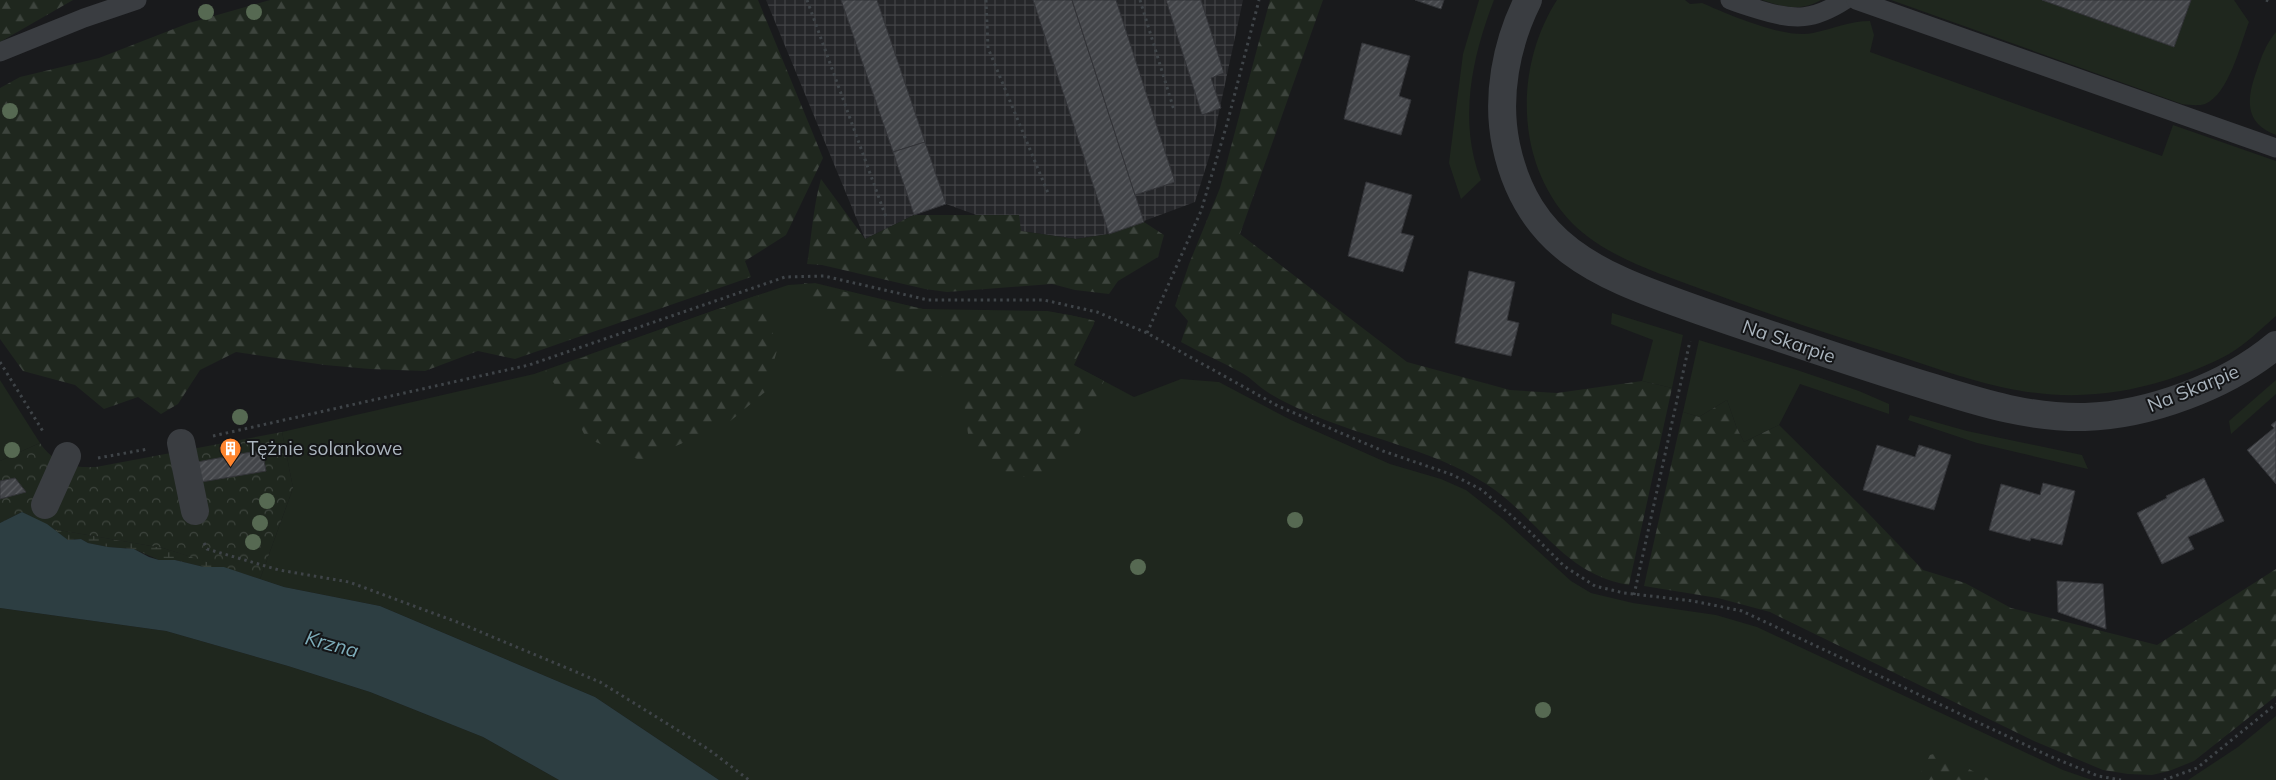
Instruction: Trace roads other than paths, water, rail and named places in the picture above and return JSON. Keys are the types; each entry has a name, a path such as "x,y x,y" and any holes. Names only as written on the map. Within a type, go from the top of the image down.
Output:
{"street":[{"name":"Na Skarpie","path":"1528,0 1514,34 1504,72 1503,132 1508,154 1524,196 1538,220 1558,241 1581,260 1605,275 1630,286 1868,368 2001,409 2043,415 2086,417 2124,413 2164,403 2239,371 2276,345"},
{"path":"181,443 195,511"},
{"path":"45,504 67,456"}],"lane":[{"path":"0,52 84,18 137,0"},
{"path":"1730,0 1785,18 1807,18 1830,10 1845,0"},
{"path":"1856,0 2276,148"}],"water":[{"name":"Krzna","path":"22,512 47,524 68,540 81,539 88,543 108,547 134,549 159,560 175,560 204,567 224,567 284,587 380,606 595,697 719,780 559,780 483,737 370,692 288,666 166,631 0,608 0,523"}],"place":[{"name":"Tężnie solankowe","path":"231,467"}]}
